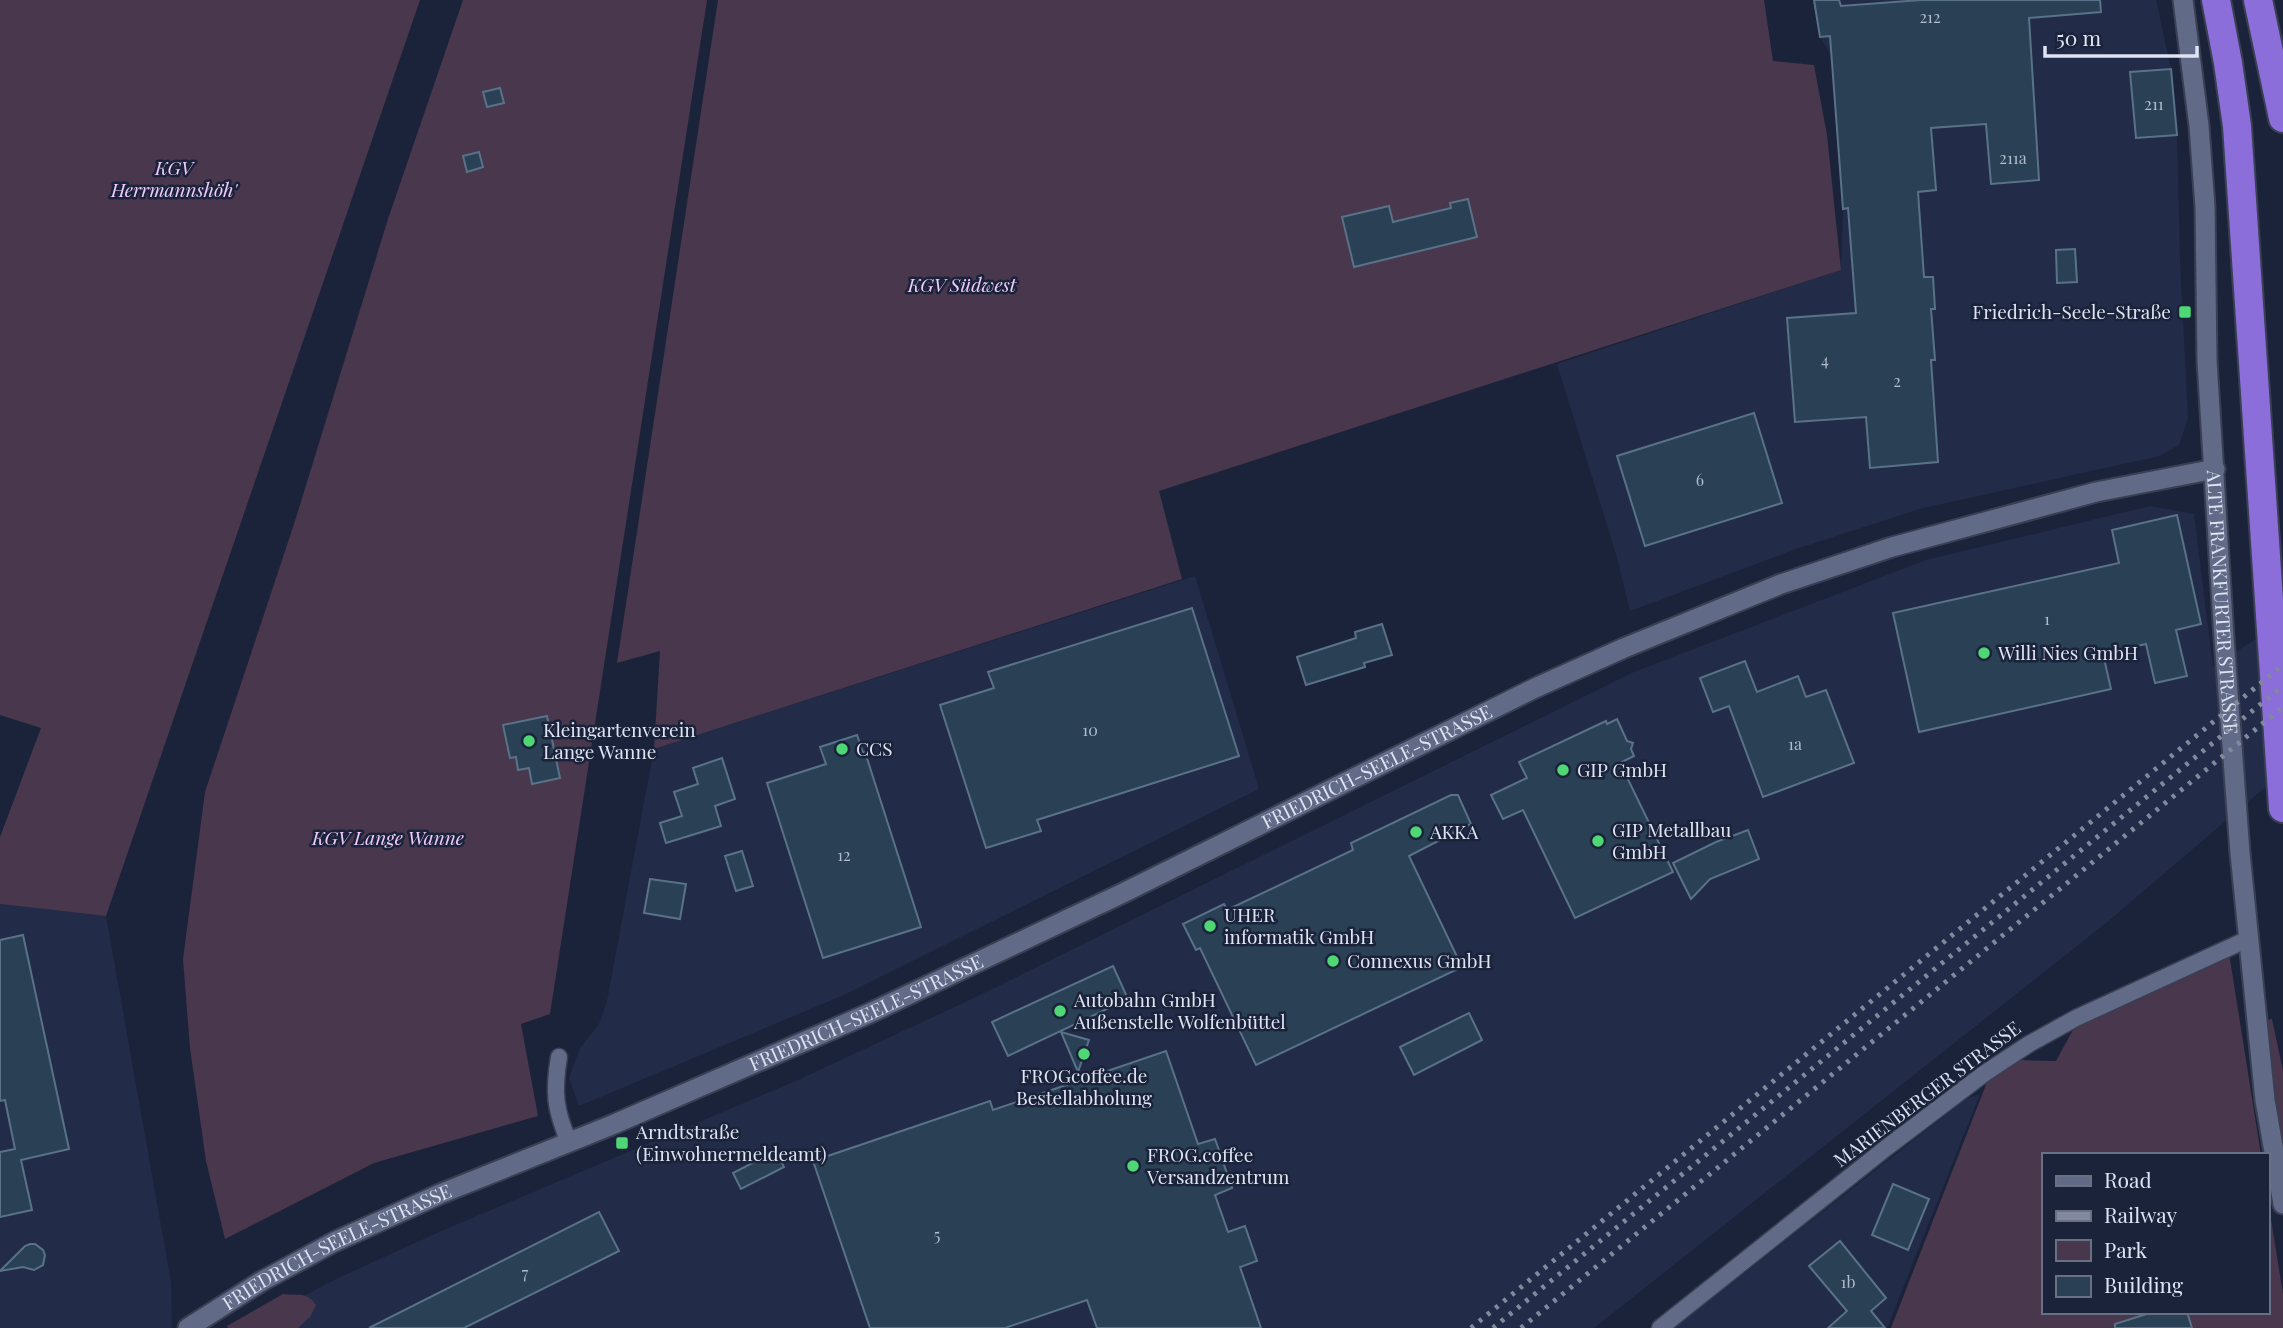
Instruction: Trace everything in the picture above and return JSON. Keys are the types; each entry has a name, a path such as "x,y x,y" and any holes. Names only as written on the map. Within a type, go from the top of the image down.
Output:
{"highway":[{"path":"2216,0 2228,63 2240,165 2283,808"},
{"path":"2259,0 2283,118"}],"street":[{"name":"ALTE FRANKFURTER STRASSE","path":"2183,0 2199,126 2204,194 2207,361 2225,651 2248,939 2264,1100 2283,1204"},
{"name":"FRIEDRICH-SEELE-STRASSE","path":"188,1328 334,1242 882,1007 1122,893 1535,688 1724,606 1836,564 1944,531 2096,492 2215,469"},
{"name":"MARIENBERGER STRASSE","path":"1660,1328 1886,1148 1985,1073 2076,1018 2248,939"},
{"path":"559,1057 555,1106 569,1142"}],"shaded area":[{"path":"1814,0 2156,0 2171,69 2177,135 2188,418 2179,445 2160,456 1923,508 1799,548 1630,611 1616,554 1557,364 1841,270 1843,209 1831,55 1820,37"},
{"path":"2150,506 2194,514 2213,667 2283,621 2283,772 2106,923 1594,1328 262,1328 258,1320 336,1279 439,1232 798,1080 974,998 1634,672 1926,560"},
{"path":"1195,576 1259,789 846,994 579,1106 569,1078 580,1048 599,1024 607,1001 654,749"},
{"path":"0,904 106,916 171,1282 172,1328 0,1328"},
{"path":"1980,1094 1887,1328 1675,1328 1966,1099"}],"green space":[{"name":"KGV Herrmannshöh'","path":"0,0 420,0 106,916 0,904 0,837 41,728 0,715"},
{"name":"KGV Lange Wanne","path":"463,0 707,0 550,1014 521,1024 538,1116 374,1163 225,1239 206,1161 190,1048 183,959 205,792 295,521 388,219"},
{"name":"KGV Südwest","path":"718,0 1764,0 1773,61 1814,65 1827,135 1841,270 1159,491 1182,579 654,749 660,651 617,663"},
{"path":"2229,953 2261,1153 2042,1153 2042,1314 2269,1314 2269,1206 2283,1294 2283,1328 1891,1328 1989,1077 2017,1060 2056,1061 2074,1028"},
{"path":"2272,1019 2283,1071 2283,1146 2274,1093 2267,1020"},
{"path":"283,1294 305,1296 316,1305 310,1317 298,1328 228,1328 227,1326"}],"building":[{"path":"1814,0 1839,0 1841,6 1921,0 2100,0 2101,12 2029,18 2039,180 1991,184 1986,124 1931,128 1936,190 1918,192 1924,277 1933,277 1935,309 1931,309 1935,360 1931,360 1938,462 1870,468 1866,417 1795,422 1787,318 1856,313 1848,208 1843,209 1830,36 1820,37"},
{"path":"2171,69 2177,135 2136,138 2130,72"},
{"path":"500,88 504,103 487,107 483,92"},
{"path":"479,152 483,167 467,172 463,156"},
{"path":"1468,199 1477,237 1354,267 1342,217 1389,206 1393,222 1451,208 1450,203"},
{"path":"2075,249 2077,282 2057,283 2056,250"},
{"path":"1754,413 1782,503 1645,546 1617,456"},
{"path":"2177,515 2201,624 2176,630 2187,676 2155,683 2146,644 2103,654 2111,689 1919,732 1893,613 2119,563 2112,530"},
{"path":"1192,608 1239,756 1037,820 1041,831 986,848 940,705 994,688 988,672"},
{"path":"1382,624 1392,655 1364,663 1365,667 1306,685 1297,657 1356,638 1355,632"},
{"path":"1745,661 1757,692 1798,676 1806,697 1826,690 1854,763 1763,797 1729,706 1713,712 1700,678"},
{"name":"Kleingartenverein Lange Wanne","path":"547,716 560,778 532,784 529,768 518,770 516,757 510,758 503,725"},
{"name":"GIP Metallbau GmbH","path":"1617,719 1627,741 1633,743 1631,749 1634,756 1620,763 1673,872 1575,918 1523,810 1503,819 1491,795 1527,778 1519,762 1606,721 1607,724"},
{"path":"857,735 865,752 921,927 823,958 767,783 826,764 820,747"},
{"path":"722,758 735,799 715,806 721,826 666,843 660,823 682,816 674,792 698,784 693,768"},
{"name":"Connexus GmbH","path":"1451,795 1458,795 1471,824 1409,856 1462,967 1256,1065 1200,948 1196,950 1183,924 1224,904 1227,910 1353,850 1351,843"},
{"path":"1748,830 1759,859 1710,879 1691,899 1673,863"},
{"path":"742,851 753,886 736,891 725,856"},
{"path":"650,879 686,884 680,919 644,913"},
{"path":"23,935 69,1149 21,1160 32,1210 0,1217 0,1152 15,1149 5,1100 0,1101 0,940"},
{"name":"Autobahn GmbH Außenstelle Wolfenbüttel","path":"1113,966 1128,999 1008,1056 992,1022"},
{"path":"1469,1013 1482,1040 1414,1075 1400,1047"},
{"path":"1061,1032 1089,1040 1078,1072"},
{"path":"1166,1051 1198,1144 1215,1139 1232,1188 1215,1195 1228,1232 1245,1226 1257,1261 1240,1267 1261,1328 1097,1328 1087,1300 1005,1328 870,1328 813,1161 990,1101 993,1110"},
{"path":"776,1151 784,1167 741,1189 733,1173"},
{"path":"1893,1184 1929,1199 1908,1250 1872,1235"},
{"path":"599,1212 619,1251 464,1328 369,1328"},
{"path":"1840,1241 1886,1298 1871,1311 1885,1328 1828,1328 1847,1311 1809,1266"},
{"path":"30,1244 43,1250 43,1265 34,1270 23,1267 0,1271 25,1246"},
{"path":"2147,1314 2188,1314 2192,1328 2115,1328 2115,1324"}],"railway":[{"path":"1471,1328 2283,665"},
{"path":"1493,1328 2283,686"},
{"path":"1521,1328 2283,707"}],"place":[{"name":"Friedrich-Seele-Straße","path":"2185,312"},
{"name":"Willi Nies GmbH","path":"1984,653"},
{"name":"Kleingartenverein Lange Wanne","path":"529,741"},
{"name":"CCS","path":"842,749"},
{"name":"GIP GmbH","path":"1563,770"},
{"name":"AKKA","path":"1416,832"},
{"name":"GIP Metallbau GmbH","path":"1598,841"},
{"name":"UHER informatik GmbH","path":"1210,926"},
{"name":"Connexus GmbH","path":"1333,961"},
{"name":"Autobahn GmbH Außenstelle Wolfenbüttel","path":"1060,1011"},
{"name":"FROGcoffee.de Bestellabholung","path":"1084,1054"},
{"name":"Arndtstraße (Einwohnermeldeamt)","path":"622,1143"},
{"name":"FROG.coffee Versandzentrum","path":"1133,1166"}]}
